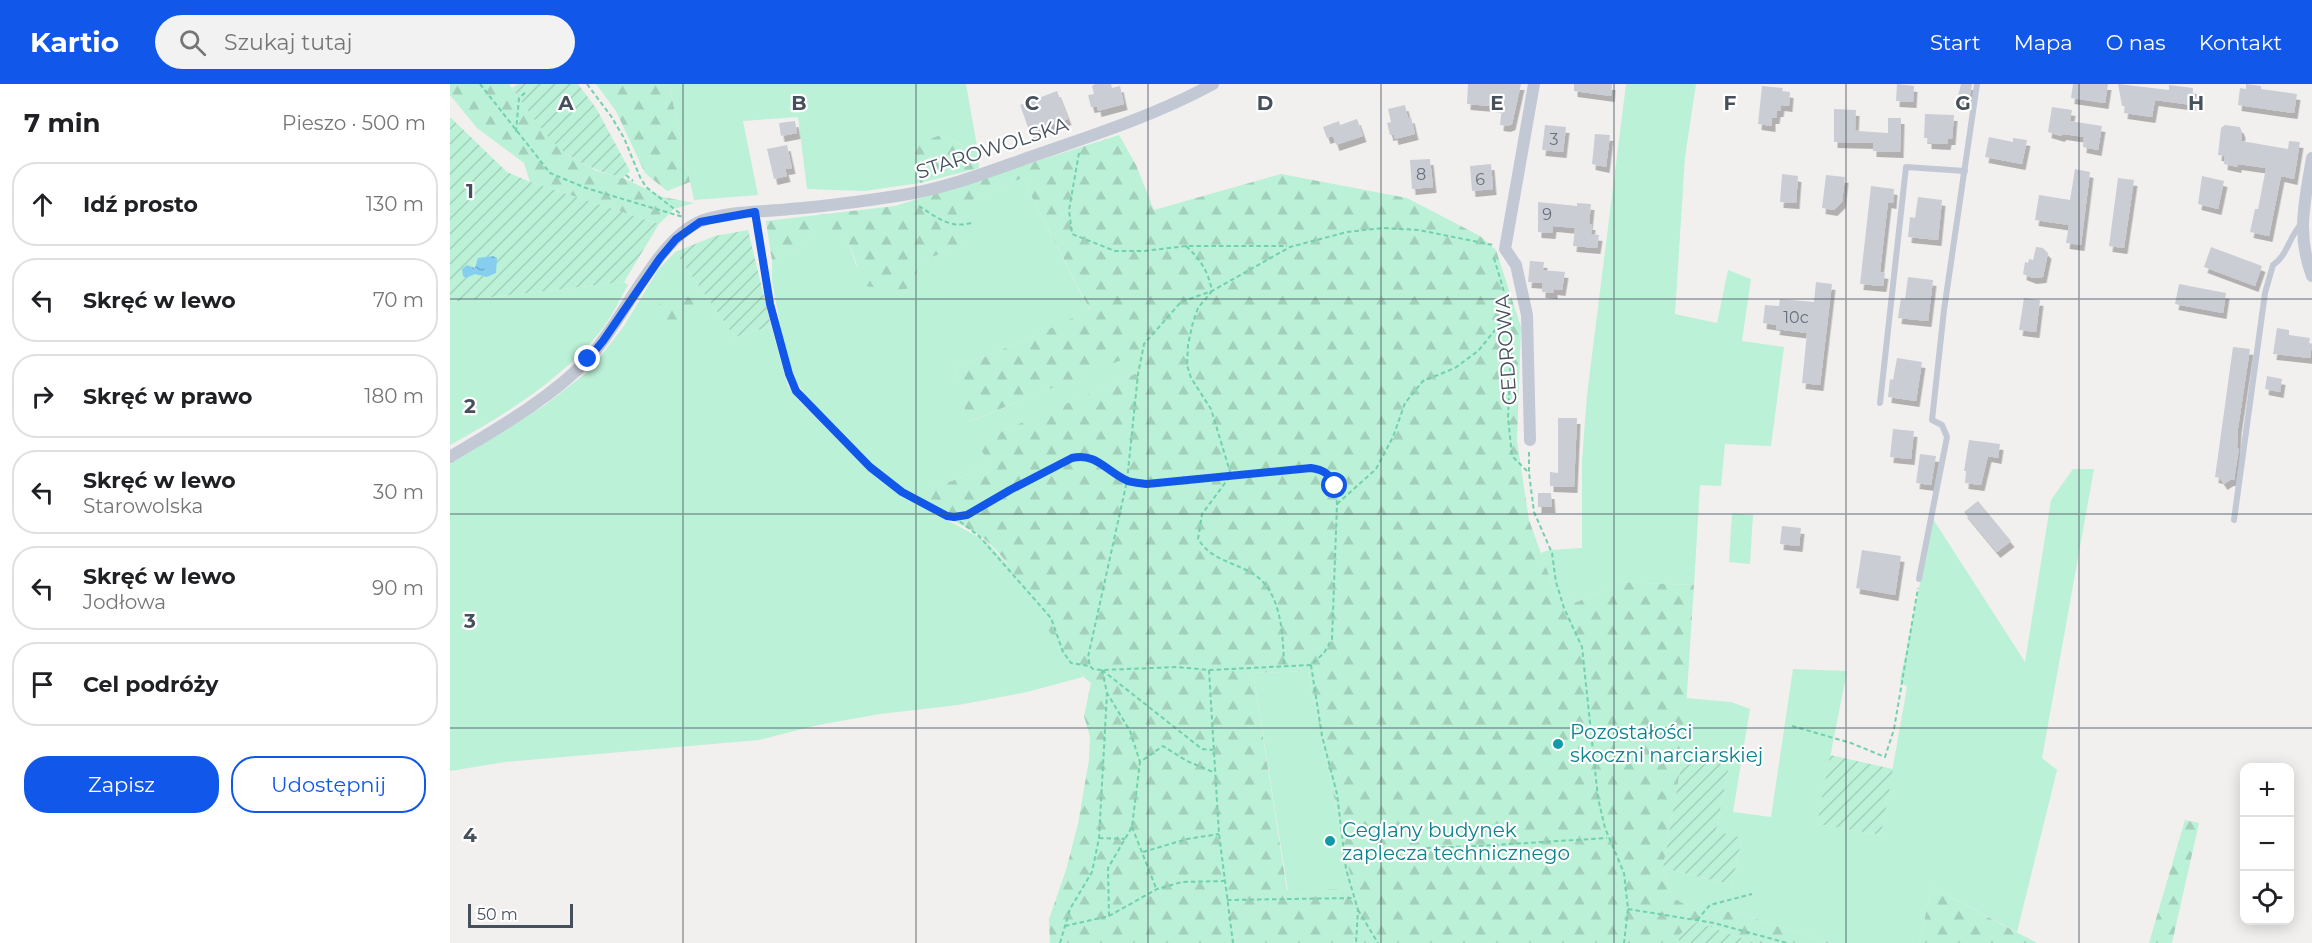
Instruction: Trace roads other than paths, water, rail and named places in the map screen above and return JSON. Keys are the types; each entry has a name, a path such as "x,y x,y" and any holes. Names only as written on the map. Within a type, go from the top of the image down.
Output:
{"street":[{"name":"STAROWOLSKA","path":"450,457 530,406 572,374 603,341 670,245 686,230 700,222 755,212 836,206 905,195 958,183 1160,110 1213,84"},
{"name":"CEDROWA","path":"1530,440 1527,315 1516,265 1505,249 1534,84"},
{"path":"2312,158 2302,223 2305,252 2312,276"}],"lane":[{"path":"1919,579 1947,437 1942,425 1932,420 1944,310 1977,84"},
{"path":"1880,403 1906,167 1965,171"},
{"path":"2234,520 2265,293 2273,265 2283,258 2293,233 2302,223"}],"water":[{"path":"493,256 497,258 496,273 487,277 475,274 466,278 463,276 462,269 467,265 475,268 478,258"}],"place":[{"name":"Pozostałości skoczni narciarskiej","path":"1558,744"},
{"name":"Ceglany budynek zaplecza technicznego","path":"1330,841"}]}
